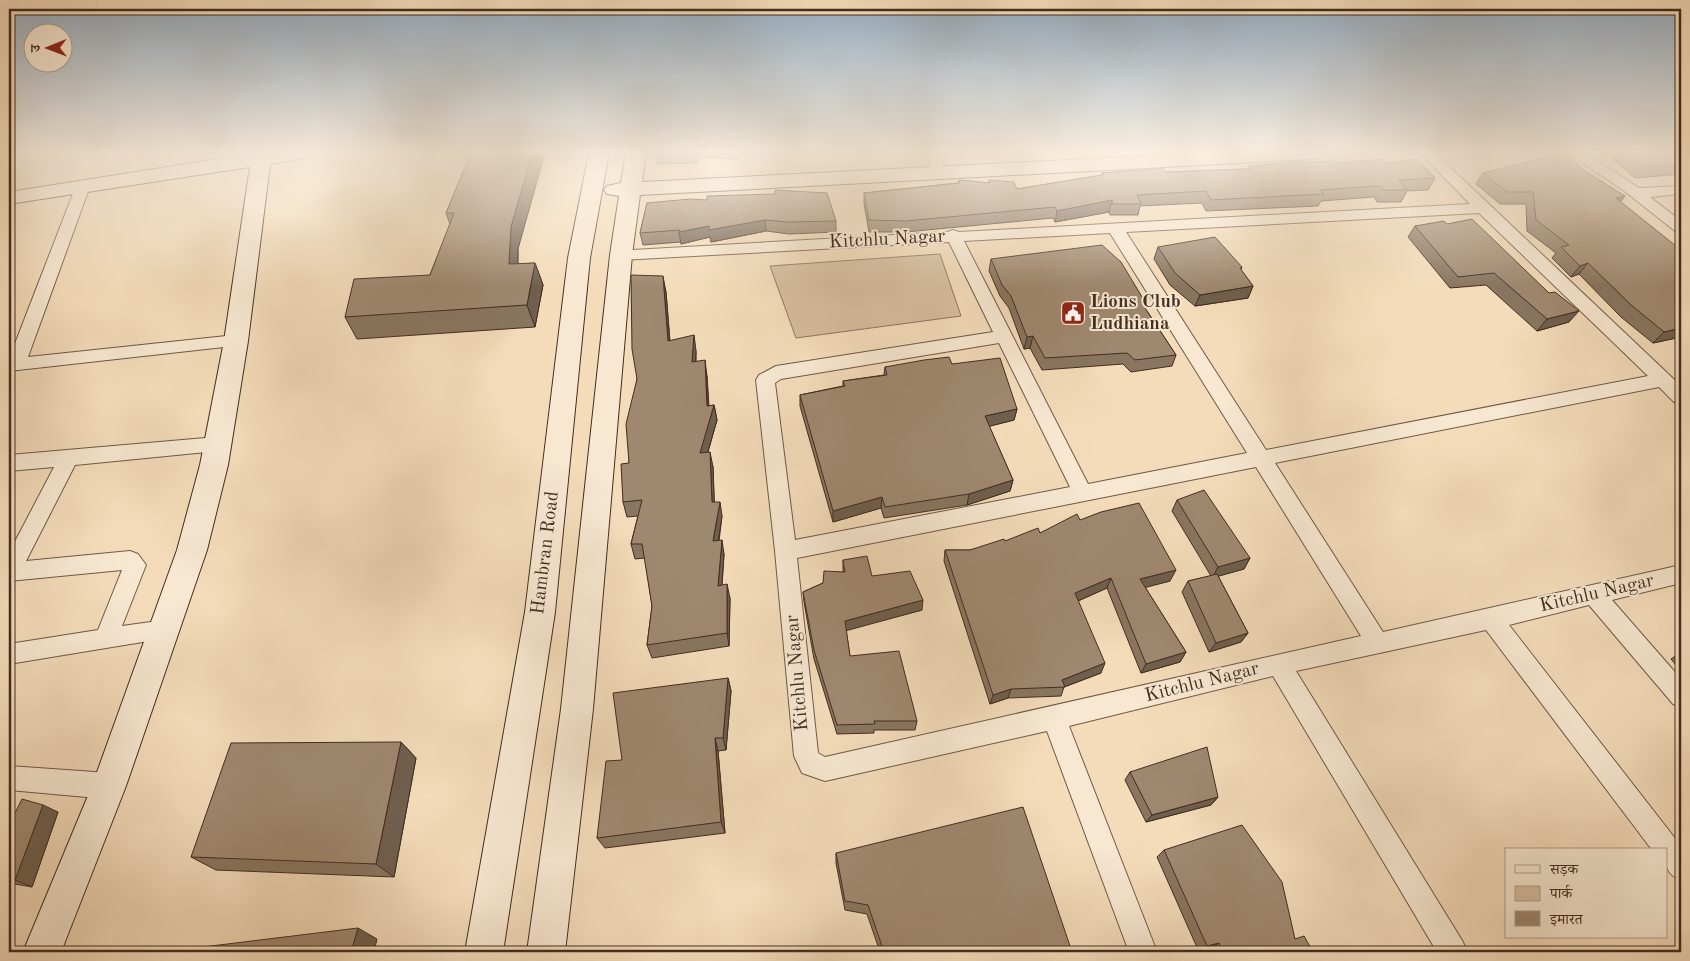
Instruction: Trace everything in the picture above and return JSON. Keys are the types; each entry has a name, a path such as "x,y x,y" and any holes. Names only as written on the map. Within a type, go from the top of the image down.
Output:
{"street":[{"path":"78,198 13,365 236,341"},
{"path":"42,952 109,786 166,630 192,550 214,465 236,341 258,198"},
{"name":"Hambran Road","path":"484,952 540,612 579,258 590,198"},
{"path":"546,952 577,709 621,255 630,198"},
{"path":"1473,198 1681,397"},
{"path":"1642,198 1681,228"},
{"path":"953,235 1484,208"},
{"path":"1115,228 1378,643"},
{"name":"Kitchlu Nagar","path":"621,255 953,235 1005,336 776,373 767,377 764,383 786,551 806,756 808,762 815,767 825,768 1054,718 1279,664 1594,596 1681,574"},
{"path":"1005,336 1083,493"},
{"path":"786,551 1662,380"},
{"path":"9,463 217,444"},
{"path":"9,572 68,458"},
{"path":"9,572 130,560 135,565 106,639"},
{"path":"1594,596 1681,696"},
{"path":"1491,619 1666,848"},
{"path":"9,654 166,630"},
{"path":"1279,664 1453,952"},
{"path":"1054,718 1142,952"},
{"path":"9,778 109,786"},
{"path":"1668,850 1681,867"}],"green space":[{"path":"940,254 961,316 796,338 770,266"}],"building":[{"path":"452,198 519,198 511,227 509,264 535,263 527,305 345,317 354,279 430,275 454,213 446,213"},
{"path":"707,198 829,198 836,221 788,222 765,220 709,230 709,226 679,232 680,230 640,233 647,203 690,199 707,200"},
{"path":"865,198 1138,198 1141,204 1113,204 1112,200 1057,211 1055,207 906,221 869,220"},
{"path":"1210,198 1252,198 1211,200"},
{"path":"1534,198 1617,198 1681,250 1681,328 1664,332 1631,305 1588,263 1580,266 1561,247 1569,245 1536,220"},
{"path":"1472,219 1549,293 1555,292 1579,311 1547,319 1494,273 1458,277 1415,226 1444,221 1447,224"},
{"path":"1215,237 1242,267 1240,268 1253,286 1200,295 1175,273 1158,247"},
{"path":"1102,245 1121,262 1148,307 1145,308 1176,355 1135,360 1127,353 1045,358 1033,336 1027,337 1011,296 1002,285 991,259"},
{"path":"631,275 663,276 668,341 694,335 692,362 705,360 707,406 714,405 700,453 710,452 712,502 720,502 713,541 722,540 718,586 727,584 727,633 647,645 652,606 642,544 631,544 642,500 623,502 621,464 629,463 626,424 637,379 632,349"},
{"path":"949,357 952,364 1000,358 1017,409 985,416 1013,480 969,494 885,507 882,497 833,511 800,395 845,386 843,381 887,375 885,367"},
{"path":"1204,490 1250,558 1218,567 1177,500"},
{"path":"1139,503 1176,570 1140,579 1186,652 1146,664 1111,578 1075,593 1105,663 1062,680 1065,687 1011,689 993,695 945,550 970,550 1004,539 1005,541 1038,528 1040,533 1077,514 1080,520 1101,512"},
{"path":"867,556 872,576 910,571 923,600 845,621 850,656 899,651 917,721 874,721 875,724 837,725 814,650 803,592 823,583 824,571 845,572 843,560"},
{"path":"1217,574 1248,633 1216,643 1188,581"},
{"path":"728,678 723,738 715,738 721,822 597,838 606,761 622,760 613,693"},
{"path":"401,742 376,864 191,857 231,743"},
{"path":"1207,747 1218,797 1152,815 1130,772"},
{"path":"22,799 43,805 15,880 9,879 9,825"},
{"path":"1023,807 1072,952 907,952 907,950 884,952 868,905 845,901 836,853"},
{"path":"1242,825 1282,882 1295,939 1304,936 1313,952 1222,952 1219,943 1207,946 1164,850"},
{"path":"358,928 351,952 162,952"}],"place":[{"name":"Lions Club Ludhiana","path":"1073,313"}]}
